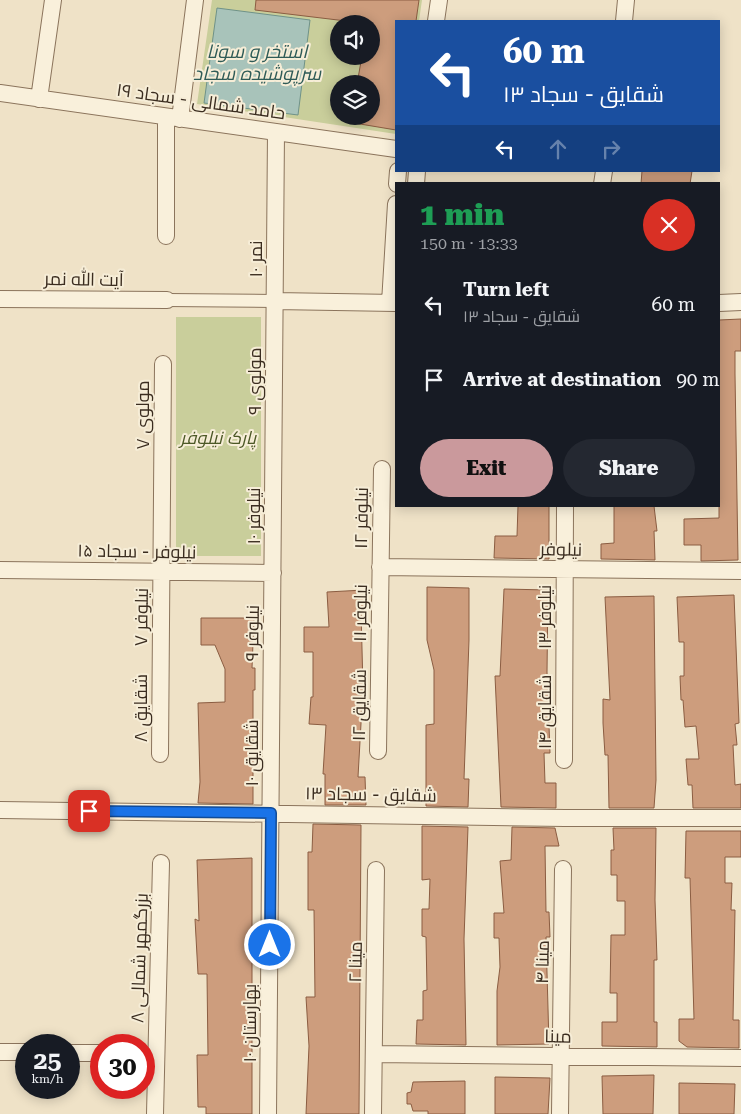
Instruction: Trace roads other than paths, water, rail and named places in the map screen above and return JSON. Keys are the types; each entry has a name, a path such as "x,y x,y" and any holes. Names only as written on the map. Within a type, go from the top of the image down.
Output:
{"street":[{"path":"39,99 53,0"},
{"path":"166,236 173,118 195,0"},
{"path":"436,20 439,0"},
{"path":"624,20 626,0"},
{"name":"حامد شمالی - سجاد ۱۹","path":"0,93 395,149"},
{"name":"نمر ۱۰","path":"275,302 276,132"},
{"path":"168,300 393,303 395,237"},
{"name":"آیت الله نمر","path":"0,298 168,300"},
{"name":"مولوی ۹","path":"274,460 275,302"},
{"path":"720,303 741,302"},
{"name":"مولوی ۷","path":"161,571 163,364"},
{"name":"نیلوفر ۱۰","path":"273,573 274,460"},
{"name":"نیلوفر ۱۲","path":"380,568 382,469"},
{"name":"نیلوفر ۱۳","path":"564,665 566,507"},
{"name":"نیلوفر","path":"380,568 741,571"},
{"name":"نیلوفر ۱۱","path":"379,659 380,568"},
{"name":"نیلوفر - سجاد ۱۵","path":"0,570 273,573"},
{"name":"نیلوفر ۷","path":"160,663 161,571"},
{"name":"نیلوفر ۹","path":"272,693 273,573"},
{"name":"شقایق ۱۲","path":"378,751 379,659"},
{"name":"شقایق ۸","path":"160,663 160,754"},
{"name":"شقایق ۱۴","path":"564,665 564,760"},
{"name":"شقایق ۱۰","path":"271,813 272,693"},
{"name":"شقایق - سجاد ۱۳","path":"0,810 565,818 741,818"},
{"name":"بهارستان ۱۰","path":"268,1114 271,813"},
{"name":"بزرگمهر شمالی ۸","path":"151,1034 161,863"},
{"name":"مینا ۴","path":"560,1114 563,869"},
{"name":"مینا ۲","path":"373,1114 376,870"},
{"path":"0,1052 15,1052"},
{"name":"مینا","path":"374,1054 741,1058"},
{"name":"بزرگمهر شمالی ۸","path":"154,1099 155,1114"}],"water":[{"name":"استخر و سونا سرپوشیده سجاد","path":"217,8 310,20 298,115 204,103"}],"park label":[{"name":"پارک نیلوفر","path":"218,437"}]}
